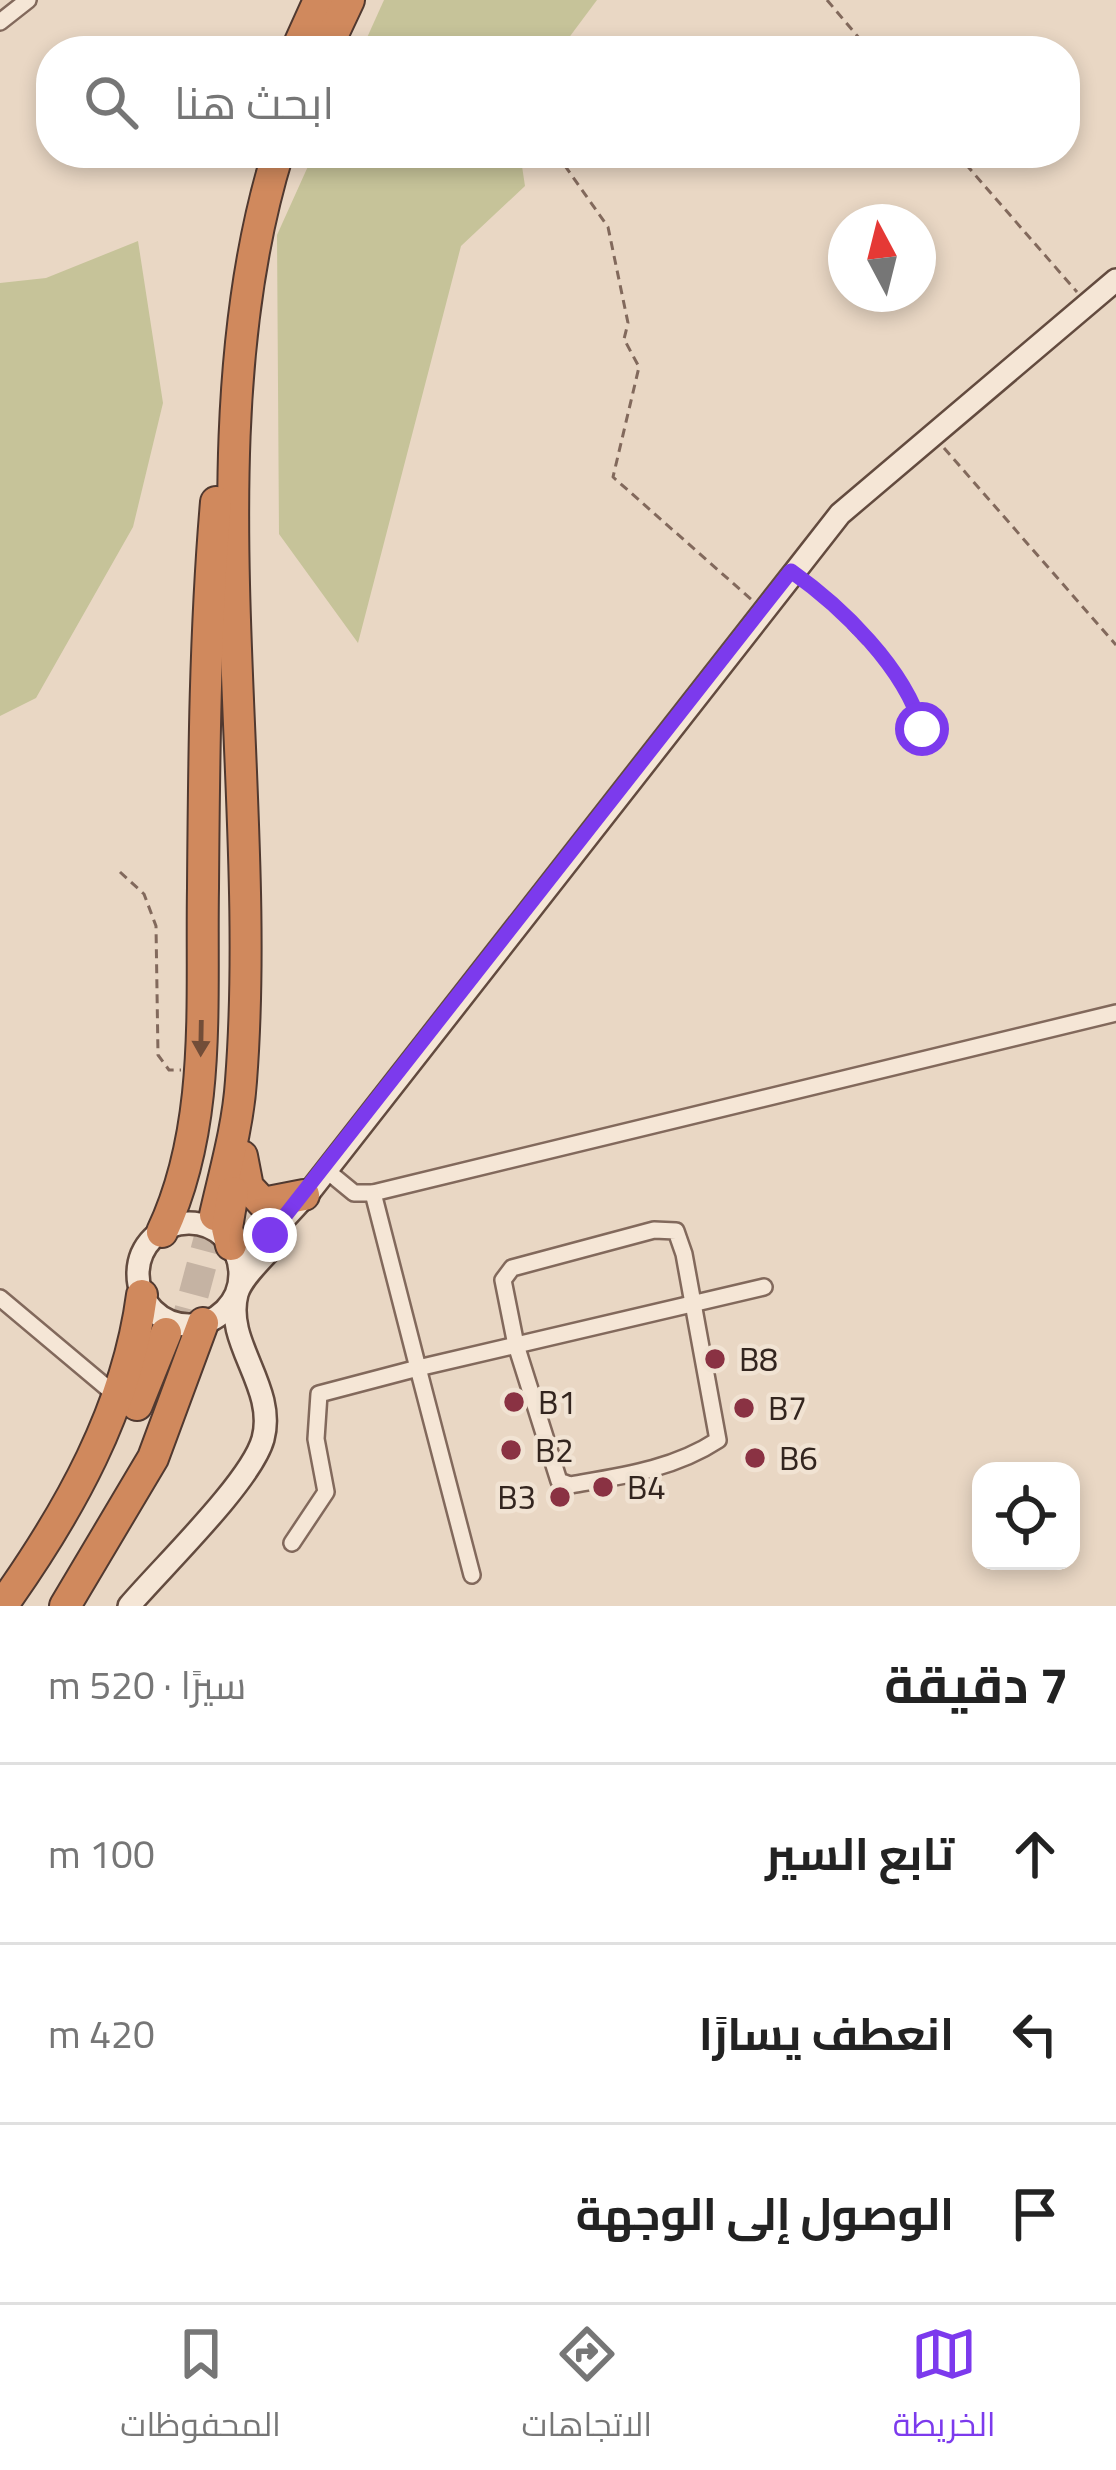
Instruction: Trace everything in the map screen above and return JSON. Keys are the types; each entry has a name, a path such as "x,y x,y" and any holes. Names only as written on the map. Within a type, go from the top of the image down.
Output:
{"highway":[{"path":"303,36 319,0"},
{"path":"333,36 349,0"},
{"path":"162,1232 182,1190 200,1072 206,617 227,310 244,199 253,168"},
{"path":"216,502 225,1054 207,1214 241,1083 237,473 243,323 274,168"},
{"path":"234,1250 227,1221 241,1142 256,984 259,758 254,622 237,473"},
{"path":"241,1142 243,1169 255,1196 272,1204 307,1192"},
{"path":"2,1606 76,1487 118,1397 130,1370 142,1294"},
{"path":"20,1606 78,1520 184,1331"},
{"path":"47,1606 124,1488 184,1331"},
{"path":"65,1606 153,1458 184,1331"}],"main road":[{"path":"234,1250 263,1242 326,1170 791,571 875,479 1116,280"},
{"path":"184,1331 224,1312 307,1192"},
{"path":"234,1250 199,1225 162,1232 139,1266 142,1294 184,1331 229,1341 261,1394"},
{"path":"129,1606 256,1455 264,1433 261,1394 238,1329 234,1250"}],"street":[{"path":"0,22 28,0"},
{"path":"326,1170 354,1193 373,1193 1116,1013"},
{"path":"373,1193 472,1575"},
{"path":"654,1230 676,1231 718,1440 697,1454 645,1472 570,1485 559,1481 515,1346 502,1290 512,1268 654,1230"},
{"path":"292,1543 326,1492 316,1439 319,1394 764,1287"},
{"path":"0,1298 118,1397"}],"path":[{"path":"826,0 857,36"},
{"path":"567,168 608,227 628,323 624,338 639,368 613,477 762,608"},
{"path":"969,168 1088,304"},
{"path":"932,432 1116,645"},
{"path":"791,571 824,594 902,684 927,744"},
{"path":"120,872 144,894 156,926 158,1055 169,1070 200,1072"}],"shaded area":[{"path":"384,0 597,0 570,36 368,36"},
{"path":"307,168 522,168 525,186 461,246 358,643 279,534 277,235"},
{"path":"138,241 163,403 133,527 36,698 0,716 0,283 46,278"}],"tunnel":[{"path":"182,1338 215,1215"}],"place":[{"name":"B8","path":"715,1359"},
{"name":"B1","path":"514,1402"},
{"name":"B7","path":"744,1408"},
{"name":"B2","path":"511,1450"},
{"name":"B6","path":"755,1458"},
{"name":"B4","path":"603,1487"},
{"name":"B3","path":"560,1497"}],"route":[{"path":"270,1235 311,1190 791,571 824,594 902,684 922,729"}]}
